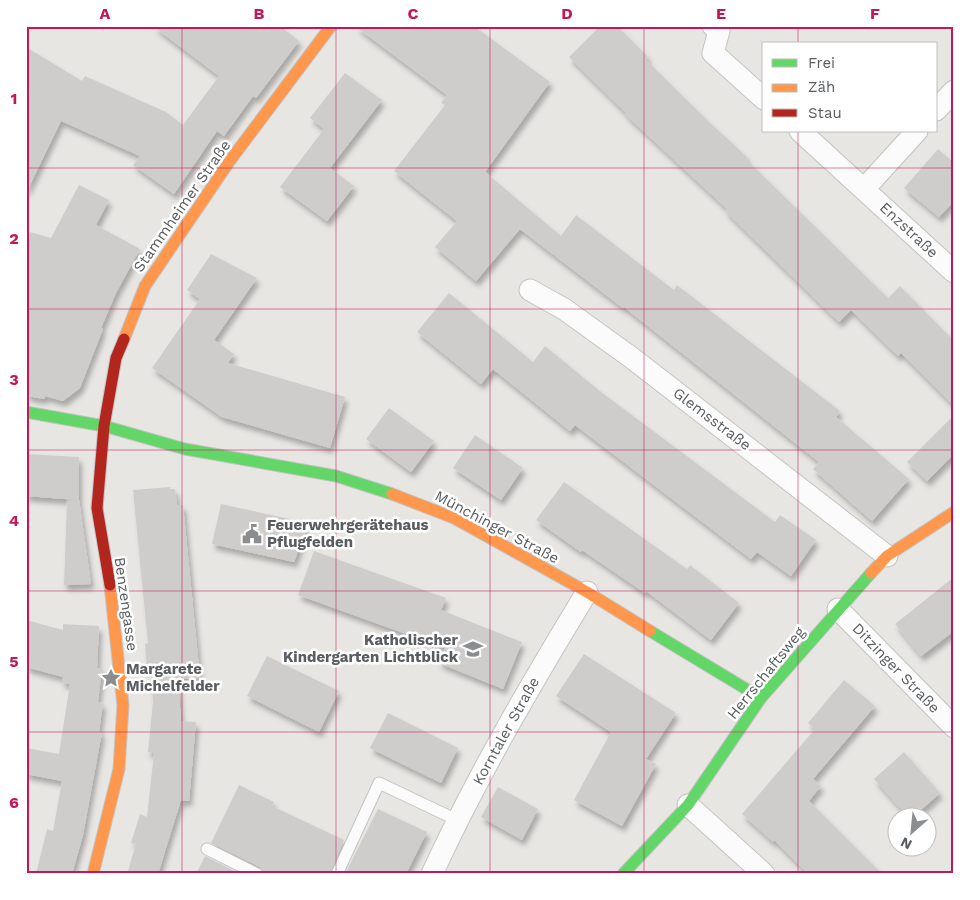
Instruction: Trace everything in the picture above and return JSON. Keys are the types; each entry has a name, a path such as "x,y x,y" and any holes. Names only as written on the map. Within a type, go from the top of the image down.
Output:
{"street":[{"name":"Stammheimer Straße","path":"104,426 116,358 145,286 229,162 331,26"},
{"path":"718,28 714,53 762,97"},
{"path":"938,108 954,91"},
{"name":"Enzstraße","path":"801,132 954,272"},
{"path":"864,189 916,132"},
{"name":"Glemsstraße","path":"530,290 564,309 632,358 887,556"},
{"name":"Münchinger Straße","path":"26,412 104,426 185,449 336,476 409,499 454,518 587,592 761,698"},
{"name":"Benzengasse","path":"92,874 107,824 120,769 123,706 115,617 97,508 104,426"},
{"name":"Herrschaftsweg","path":"623,874 688,805 761,698 838,609 887,556 954,512"},
{"name":"Korntaler Straße","path":"432,874 457,820 518,705 587,592"},
{"name":"Ditzinger Straße","path":"838,609 954,727"},
{"path":"688,805 764,874"}],"lane":[{"path":"336,874 379,783 457,820"},
{"path":"207,849 257,874"}],"building":[{"path":"153,26 280,26 299,41 256,98 253,96 224,136 217,131 174,194 133,165 140,156 61,121 26,193 26,47 82,81 85,76 166,112 183,125 219,76"},
{"path":"355,26 474,26 550,82 485,172 561,236 576,215 674,290 677,285 840,411 836,417 909,479 872,521 813,469 819,462 624,307 520,229 476,281 435,247 457,221 394,171 445,105 441,103 447,95"},
{"path":"600,26 617,26 648,57 646,60 747,157 746,159 888,298 900,286 954,341 954,406 901,353 898,356 851,310 839,322 725,211 727,209 625,114 569,57"},
{"path":"345,73 382,100 330,168 354,186 327,221 280,187 324,129 310,118"},
{"path":"938,149 954,163 954,201 939,217 904,188"},
{"path":"79,185 109,200 96,225 140,249 116,293 101,328 103,329 80,388 63,401 45,396 44,399 33,397 26,395 26,231 51,238"},
{"path":"211,254 257,278 214,340 234,354 228,363 345,397 330,448 222,417 152,368 200,299 187,290"},
{"path":"449,293 533,362 545,346 601,392 775,522 780,515 816,540 791,576 757,552 751,559 575,425 570,431 493,369 481,384 417,332"},
{"path":"389,408 434,441 411,472 366,439"},
{"path":"954,415 954,454 927,481 907,462"},
{"path":"475,435 523,468 501,500 453,468"},
{"path":"26,454 79,457 79,500 91,584 64,585 67,501 78,500 26,496"},
{"path":"564,482 687,569 690,565 739,603 711,640 646,591 645,593 582,550 581,552 536,520"},
{"path":"170,487 170,489 175,489 177,505 183,505 200,678 178,679 181,721 196,722 189,801 181,800 158,874 127,874 136,844 131,843 140,814 147,817 154,753 148,752 153,701 150,668 147,668 145,644 148,643 133,490"},
{"name":"Feuerwehrgerätehaus Pflugfelden","path":"221,504 294,520 293,524 307,527 294,562 212,544"},
{"path":"314,551 446,598 441,610 522,642 503,689 439,663 445,648 298,595"},
{"path":"954,577 954,631 921,656 895,624"},
{"path":"26,620 63,630 63,624 99,626 97,668 102,668 98,702 103,703 99,732 102,732 83,835 72,874 36,874 47,829 53,831 62,781 26,774 26,748 59,754 70,684 62,683 63,677 26,667"},
{"path":"584,654 676,713 646,759 656,764 622,826 574,800 611,732 556,696"},
{"path":"267,656 339,691 319,732 247,696"},
{"path":"844,680 875,706 813,779 821,786 809,801 882,874 808,874 774,840 773,842 742,814 815,729 808,723"},
{"path":"388,713 458,748 441,783 370,748"},
{"path":"904,752 940,793 923,808 900,808 874,779"},
{"path":"239,785 274,802 272,806 344,840 330,874 264,874 260,867 211,843"},
{"path":"498,787 538,809 522,840 481,817"},
{"path":"378,809 427,832 406,874 345,874"},
{"path":"205,856 240,874 196,874"}],"traffic: fast":[{"path":"26,412 104,426 185,449 336,476 392,494"},
{"path":"623,874 688,805 761,698 871,573"},
{"path":"650,631 761,698"}],"traffic: slow":[{"path":"124,339 145,286 229,162 331,26"},
{"path":"392,494 454,518 587,592 650,631"},
{"path":"871,573 887,556 954,512"},
{"path":"93,874 119,769 123,705 110,585"}],"traffic: jam":[{"path":"110,585 97,508 104,426 116,358 124,339"}],"place":[{"name":"Feuerwehrgerätehaus Pflugfelden","path":"252,534"},
{"name":"Katholischer Kindergarten Lichtblick","path":"473,649"},
{"name":"Margarete Michelfelder","path":"111,678"}]}
